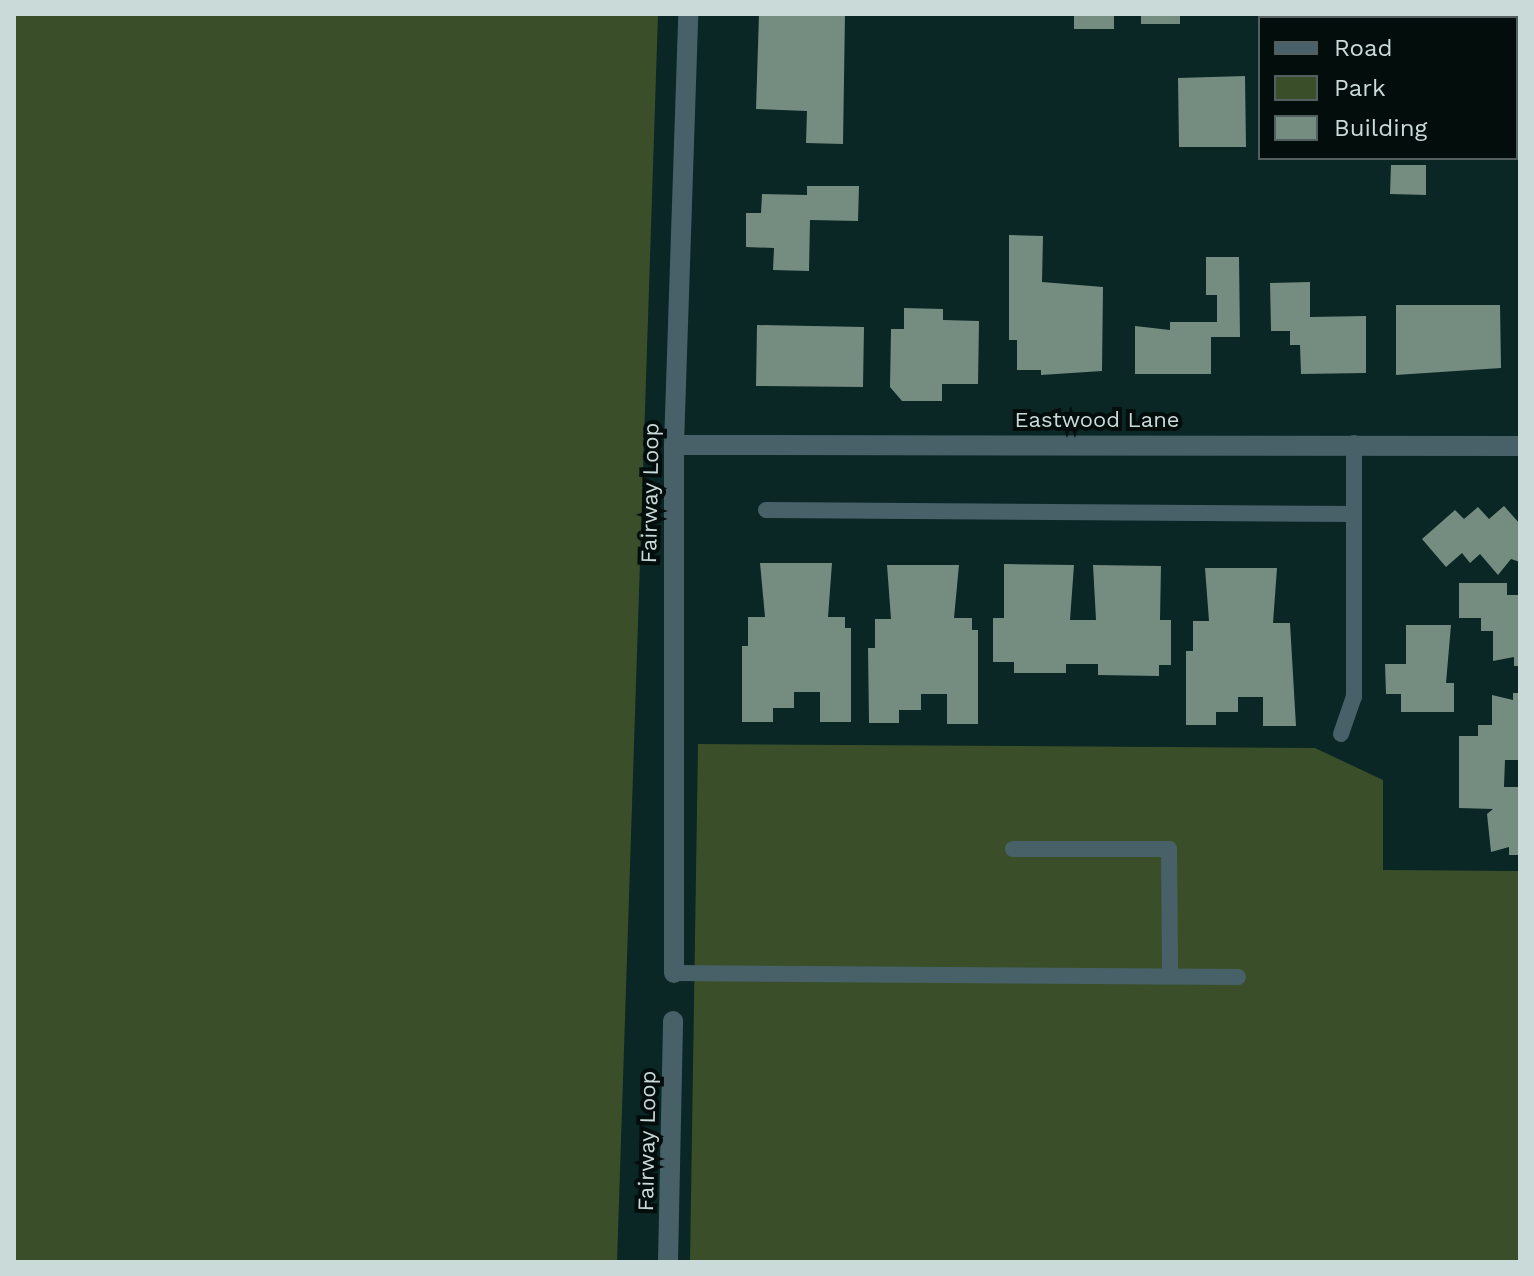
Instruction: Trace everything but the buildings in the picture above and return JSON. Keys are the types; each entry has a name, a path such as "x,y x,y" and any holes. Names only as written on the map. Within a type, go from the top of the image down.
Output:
{"street":[{"name":"Fairway Loop","path":"674,973 674,445 688,14"},
{"name":"Eastwood Lane","path":"674,445 1354,443 1520,446"},
{"name":"Fairway Loop","path":"668,1262 673,1021"}],"lane":[{"path":"1341,734 1354,697 1354,443"},
{"path":"766,510 1354,514"},
{"path":"1013,849 1169,849 1170,976"},
{"path":"674,973 1238,977"}],"green space":[{"path":"14,14 658,14 617,1262 14,1262"},
{"path":"698,744 1315,748 1383,780 1383,870 1520,871 1520,1262 690,1262"}]}
